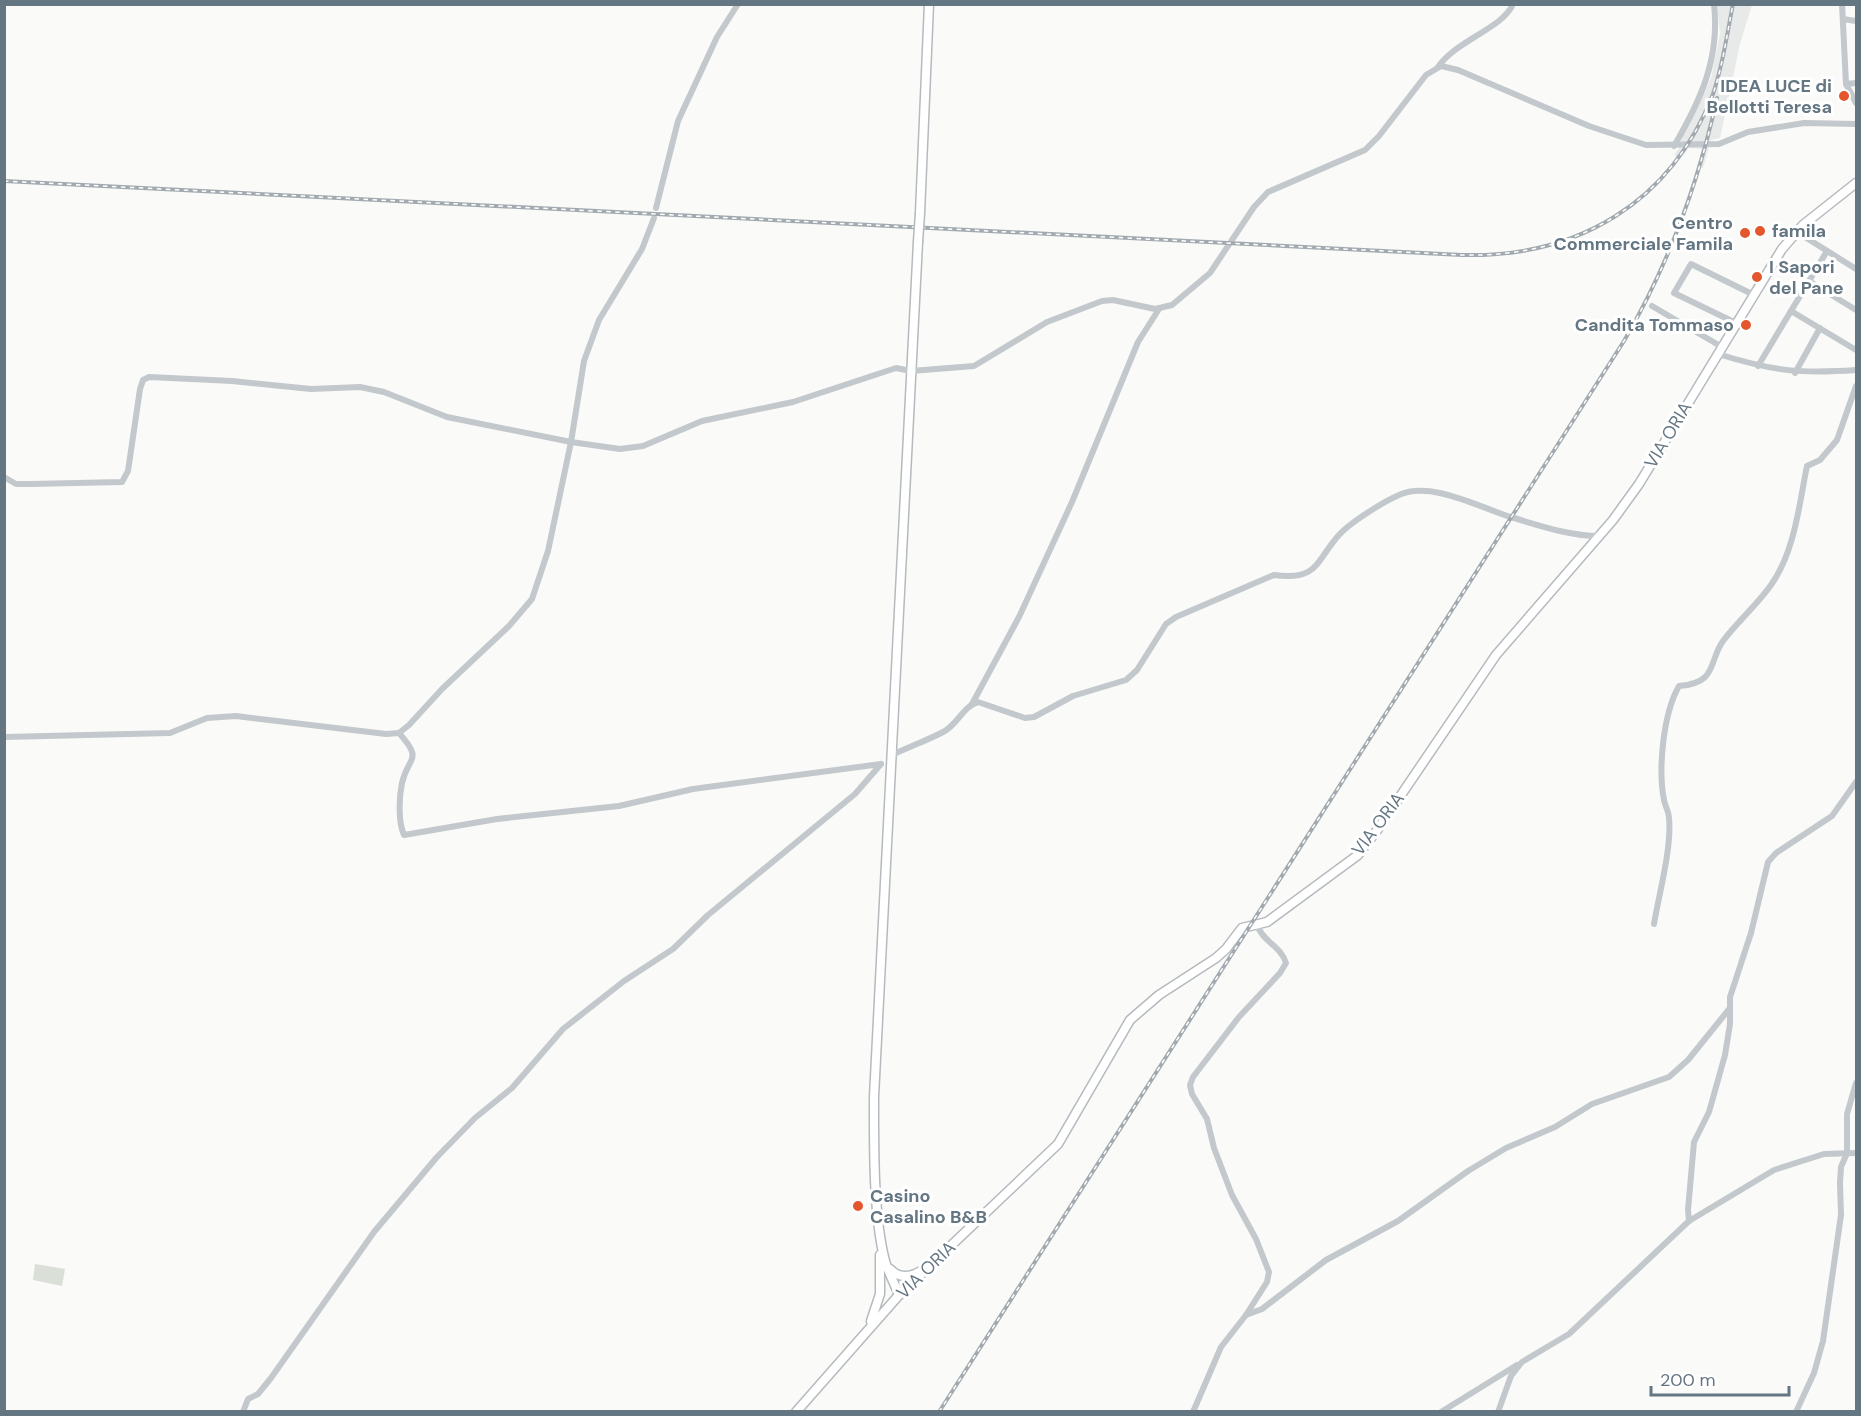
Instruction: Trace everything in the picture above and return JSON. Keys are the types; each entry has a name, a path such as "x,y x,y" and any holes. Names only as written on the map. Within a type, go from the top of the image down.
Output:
{"main road":[{"path":"867,1329 878,1304 881,1280 874,1096 929,4"},
{"name":"VIA ORIA","path":"796,1412 867,1329 898,1297 1058,1144 1130,1020 1159,995 1216,958 1242,928 1257,925 1289,907 1358,855 1496,655 1599,536 1639,484 1777,256 1797,232 1857,183"},
{"path":"877,1192 885,1261 898,1297"},
{"path":"885,1261 892,1272 901,1276 910,1276 929,1266"},
{"path":"881,1280 887,1293 898,1297"}],"street":[{"path":"657,208 678,121 717,37 738,4"},
{"path":"243,1412 248,1399 258,1394 271,1378 374,1232 475,1118 512,1088 563,1029 624,981 673,949 708,915 855,794 881,764 946,730 958,721 972,704 1019,617 1072,502 1138,342 1159,309 1184,296 1210,273 1254,207 1268,192 1365,150 1379,136 1421,81 1438,67 1447,55 1501,19 1513,4"},
{"path":"1674,146 1707,80 1716,44 1714,4"},
{"path":"1842,4 1846,84 1857,103"},
{"path":"1843,19 1857,21"},
{"path":"1438,67 1458,70 1552,111 1626,140 1651,146 1719,144 1749,132 1804,123 1857,124"},
{"path":"1846,84 1857,83"},
{"path":"4,737 170,733 207,718 236,716 376,734 399,733 509,626 532,599 548,551 571,442 584,361 599,320 642,249 654,218"},
{"path":"1797,232 1857,269"},
{"path":"1758,366 1827,251"},
{"path":"1736,323 1674,293 1691,264 1754,295"},
{"path":"1809,281 1857,310"},
{"path":"4,477 16,484 122,482 128,471 140,389 143,380 149,377 311,388 360,387 384,392 447,417 571,442 620,449 643,446 702,421 793,402 896,368 911,371 974,366 1047,322 1102,301 1113,300 1159,309"},
{"path":"1652,306 1720,351 1758,366 1795,373 1857,370"},
{"path":"1791,311 1857,350"},
{"path":"1795,373 1820,328"},
{"path":"1654,924 1669,835 1669,817 1664,800 1662,754 1674,695 1679,686 1704,678 1714,667 1722,643 1772,584 1797,521 1807,466 1820,459 1837,440 1857,386"},
{"path":"972,704 978,702 1025,718 1034,717 1073,696 1126,680 1137,670 1166,624 1176,617 1274,574 1304,576 1318,565 1338,536 1400,494 1418,492 1446,495 1522,520 1582,536 1599,536"},
{"path":"399,733 412,750 414,759 402,782 400,827 404,835 497,819 619,806 693,789 881,764"},
{"path":"1689,1221 1694,1142 1708,1112 1725,1055 1730,998 1749,942 1768,862 1776,853 1832,816 1857,782"},
{"path":"1193,1412 1221,1347 1246,1315 1267,1282 1269,1272 1256,1239 1232,1195 1214,1148 1208,1119 1192,1094 1190,1085 1193,1077 1239,1017 1280,973 1286,963 1283,953 1260,934 1257,925"},
{"path":"1246,1315 1262,1309 1326,1260 1398,1221 1468,1171 1506,1148 1555,1127 1592,1104 1669,1077 1702,1045 1730,1008"},
{"path":"1796,1412 1814,1372 1823,1341 1841,1215 1841,1167 1847,1153 1847,1114 1857,1083"},
{"path":"1441,1412 1569,1334 1689,1221 1774,1170 1824,1154 1857,1153"},
{"path":"1498,1412 1510,1376 1522,1362"}],"shaded area":[{"path":"1717,5 1752,5 1740,44 1720,138 1711,140 1703,168 1697,167 1702,149 1687,148 1681,158 1674,155 1682,144 1681,138 1711,78 1720,34"},
{"path":"35,1264 65,1269 62,1286 33,1280"}],"railway":[{"path":"4,181 1462,255 1504,253 1544,246 1581,234 1615,216 1645,194 1672,166 1695,132 1713,94 1733,4"},
{"path":"939,1412 1624,341 1655,283 1680,223 1701,162 1717,98"}],"place":[{"name":"IDEA LUCE di Bellotti Teresa","path":"1844,96"},
{"name":"famila","path":"1760,231"},
{"name":"Centro Commerciale Famila","path":"1745,233"},
{"name":"I Sapori del Pane","path":"1757,277"},
{"name":"Candita Tommaso","path":"1746,325"},
{"name":"Casino Casalino B&B","path":"858,1206"}]}
